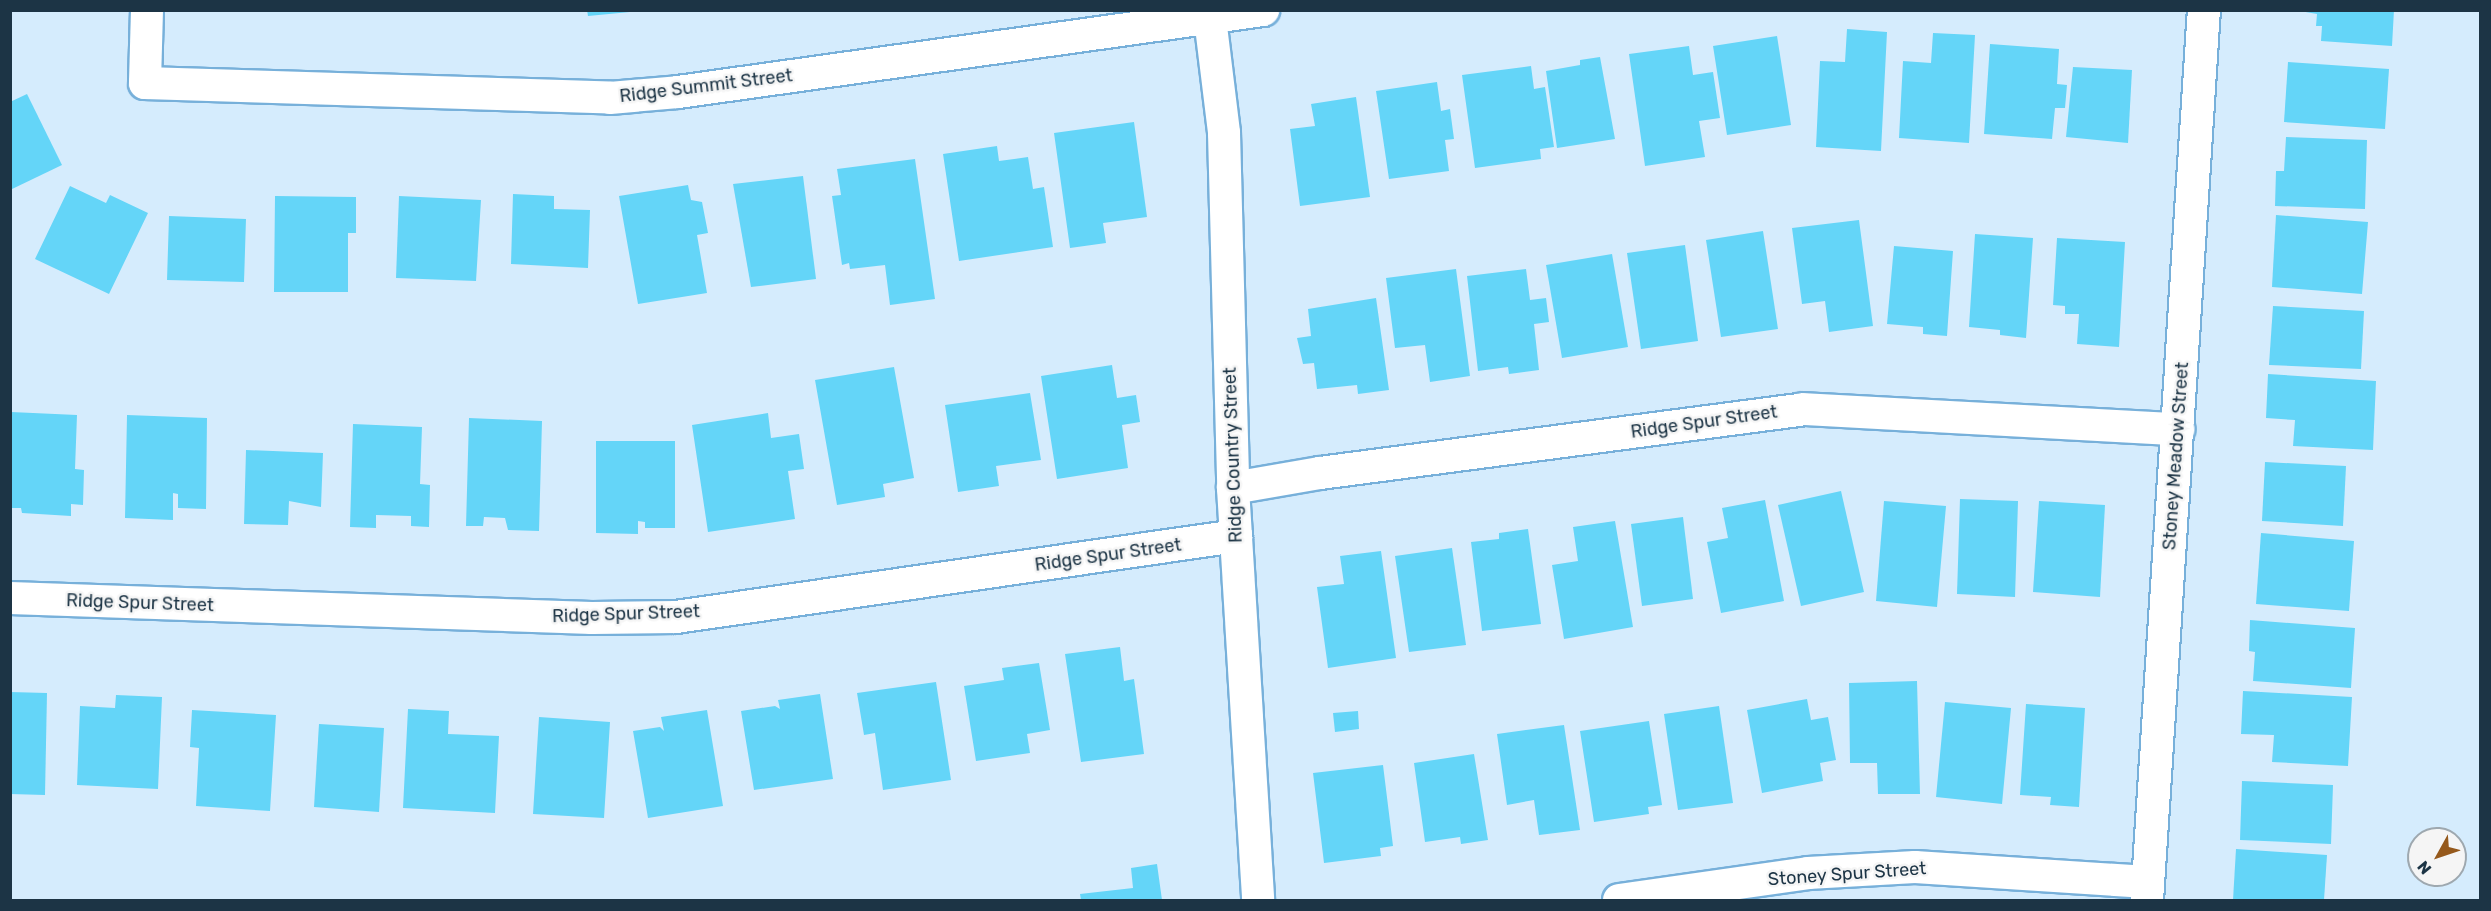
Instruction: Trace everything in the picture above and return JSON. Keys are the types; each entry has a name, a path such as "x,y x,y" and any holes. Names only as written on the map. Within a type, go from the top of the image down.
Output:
{"street":[{"name":"Ridge Summit Street","path":"147,10 145,83 610,98 678,92 1210,14 1263,10"},
{"name":"Stoney Meadow Street","path":"2147,891 2204,10"},
{"name":"Ridge Country Street","path":"1210,14 1224,133 1233,489 1258,900"},
{"name":"Ridge Spur Street","path":"1233,489 1332,471 1803,409 2178,429"},
{"name":"Ridge Spur Street","path":"10,598 592,618 676,617 1236,536"},
{"name":"Stoney Spur Street","path":"1619,900 1808,873 1915,867 2147,891"}],"building":[{"path":"587,10 630,10 630,12 588,16"},
{"path":"2294,10 2394,10 2392,46 2321,41 2322,26 2316,26 2317,14"},
{"path":"1847,29 1887,32 1881,151 1816,147 1820,61 1845,62"},
{"path":"1933,33 1975,35 1969,143 1899,138 1903,61 1931,63"},
{"path":"1777,36 1791,125 1727,135 1713,46"},
{"path":"1990,44 2059,49 2057,84 2067,85 2065,108 2055,108 2052,139 1984,134"},
{"path":"1689,46 1693,75 1713,72 1720,118 1699,121 1705,157 1645,166 1629,54"},
{"path":"1600,57 1615,139 1557,148 1546,71 1580,65 1580,60"},
{"path":"2288,62 2389,69 2385,129 2284,122"},
{"path":"1531,66 1534,89 1545,87 1554,147 1540,149 1541,159 1475,168 1462,75"},
{"path":"2073,67 2132,70 2128,143 2066,137"},
{"path":"1437,82 1441,111 1450,109 1454,139 1445,140 1449,171 1389,179 1376,91"},
{"path":"27,94 62,165 10,190 10,102"},
{"path":"1356,97 1370,197 1300,206 1290,129 1315,126 1311,104"},
{"path":"1134,122 1147,217 1103,223 1106,243 1070,248 1054,133"},
{"path":"2286,137 2367,140 2365,209 2275,206 2276,171 2284,171"},
{"path":"997,146 999,161 1028,157 1033,189 1044,187 1053,247 959,261 943,154"},
{"path":"915,159 935,299 890,305 885,265 850,269 849,263 842,265 832,196 841,195 837,169"},
{"path":"803,176 816,279 751,287 733,184"},
{"path":"688,185 691,200 702,202 708,233 697,235 707,293 638,304 619,196"},
{"path":"70,186 106,203 110,195 148,213 109,294 35,259"},
{"path":"513,194 554,196 554,209 590,210 588,268 511,264"},
{"path":"275,196 356,197 356,233 348,233 348,292 274,292"},
{"path":"399,196 481,200 476,281 396,278"},
{"path":"2276,215 2368,222 2362,294 2272,287"},
{"path":"169,216 246,219 244,282 167,280"},
{"path":"1859,220 1873,326 1829,332 1825,301 1802,304 1792,228"},
{"path":"1763,231 1778,329 1721,337 1706,240"},
{"path":"1975,234 2033,238 2026,338 2000,335 2000,330 1969,327"},
{"path":"2057,238 2125,242 2119,347 2077,344 2079,314 2065,314 2065,306 2053,305"},
{"path":"1685,245 1698,341 1641,349 1627,253"},
{"path":"1894,246 1953,251 1947,336 1923,334 1923,327 1887,324"},
{"path":"1612,254 1628,347 1562,358 1546,265"},
{"path":"1456,269 1470,376 1430,382 1425,345 1395,348 1386,278"},
{"path":"1526,269 1530,300 1546,298 1549,322 1534,324 1539,370 1509,374 1508,367 1478,371 1467,276"},
{"path":"1376,298 1389,390 1358,394 1357,385 1317,389 1314,363 1303,364 1297,338 1311,336 1308,309"},
{"path":"2273,306 2364,311 2361,369 2269,365"},
{"path":"1112,365 1117,398 1136,395 1140,422 1122,425 1128,468 1057,479 1041,376"},
{"path":"894,367 914,478 883,484 885,497 837,505 815,380"},
{"path":"2268,374 2376,381 2373,450 2293,446 2295,420 2266,418"},
{"path":"1030,393 1041,460 996,466 999,486 958,492 945,405"},
{"path":"11,412 77,415 75,469 84,470 83,505 71,504 71,516 22,513 21,508 10,508"},
{"path":"768,413 771,438 799,434 804,469 788,471 795,519 708,532 692,425"},
{"path":"127,415 207,418 206,509 178,508 178,494 173,493 173,520 125,518"},
{"path":"469,418 542,421 539,531 508,530 505,518 484,517 483,526 466,526"},
{"path":"353,424 422,427 420,484 430,485 429,527 411,526 411,516 376,515 376,528 350,527"},
{"path":"596,441 675,441 675,528 645,528 645,522 638,521 638,534 596,533"},
{"path":"246,450 323,453 321,507 289,501 288,525 244,524"},
{"path":"2265,462 2346,466 2343,526 2262,521"},
{"path":"1841,491 1864,592 1801,606 1778,505"},
{"path":"1960,499 2018,501 2015,597 1957,594"},
{"path":"1765,500 1784,601 1721,613 1707,542 1728,538 1722,508"},
{"path":"1884,501 1946,506 1937,607 1876,601"},
{"path":"2039,501 2105,505 2100,597 2033,592"},
{"path":"1683,517 1693,599 1642,606 1631,524"},
{"path":"1615,521 1633,627 1564,639 1552,565 1578,561 1573,527"},
{"path":"1528,529 1541,624 1482,631 1471,542 1499,539 1499,533"},
{"path":"2261,533 2354,541 2349,611 2256,604"},
{"path":"1452,548 1466,645 1409,652 1395,556"},
{"path":"1381,551 1396,658 1328,668 1317,587 1344,584 1340,556"},
{"path":"2250,620 2355,628 2351,688 2253,681 2255,652 2249,651"},
{"path":"1120,647 1124,681 1134,679 1144,754 1081,762 1065,654"},
{"path":"1039,663 1050,730 1027,734 1030,753 976,761 964,686 1004,680 1002,668"},
{"path":"1917,681 1920,794 1878,794 1877,763 1850,763 1849,683"},
{"path":"936,682 951,780 883,790 875,733 864,735 857,693"},
{"path":"2243,691 2352,697 2348,766 2272,762 2274,735 2241,734"},
{"path":"10,692 47,693 45,795 10,794"},
{"path":"820,694 833,779 754,790 741,711 775,706 780,709 778,700"},
{"path":"116,695 162,697 158,789 77,785 80,706 115,708"},
{"path":"1807,699 1811,720 1828,717 1836,760 1820,763 1823,781 1762,793 1747,710"},
{"path":"1945,702 2011,708 2002,804 1936,797"},
{"path":"2026,704 2085,708 2079,807 2050,805 2051,797 2020,795"},
{"path":"1719,706 1733,803 1678,810 1664,714"},
{"path":"408,709 449,711 448,734 499,736 495,813 403,808"},
{"path":"192,710 276,715 270,811 196,806 199,748 190,747"},
{"path":"707,710 723,806 648,818 633,731 660,727 664,731 661,717"},
{"path":"1358,711 1359,729 1335,732 1333,713"},
{"path":"539,717 610,722 604,818 533,814"},
{"path":"1649,721 1662,805 1648,807 1649,814 1594,822 1580,731"},
{"path":"319,724 384,728 379,812 314,807"},
{"path":"1564,725 1580,830 1539,835 1534,800 1507,805 1497,734"},
{"path":"1474,754 1488,840 1461,844 1460,837 1425,842 1414,763"},
{"path":"1383,765 1393,846 1380,848 1381,856 1324,863 1313,773"},
{"path":"2242,781 2333,785 2331,844 2240,840"},
{"path":"2236,849 2327,855 2324,900 2233,900"},
{"path":"1157,864 1162,900 1081,900 1080,894 1133,888 1131,868"}]}
